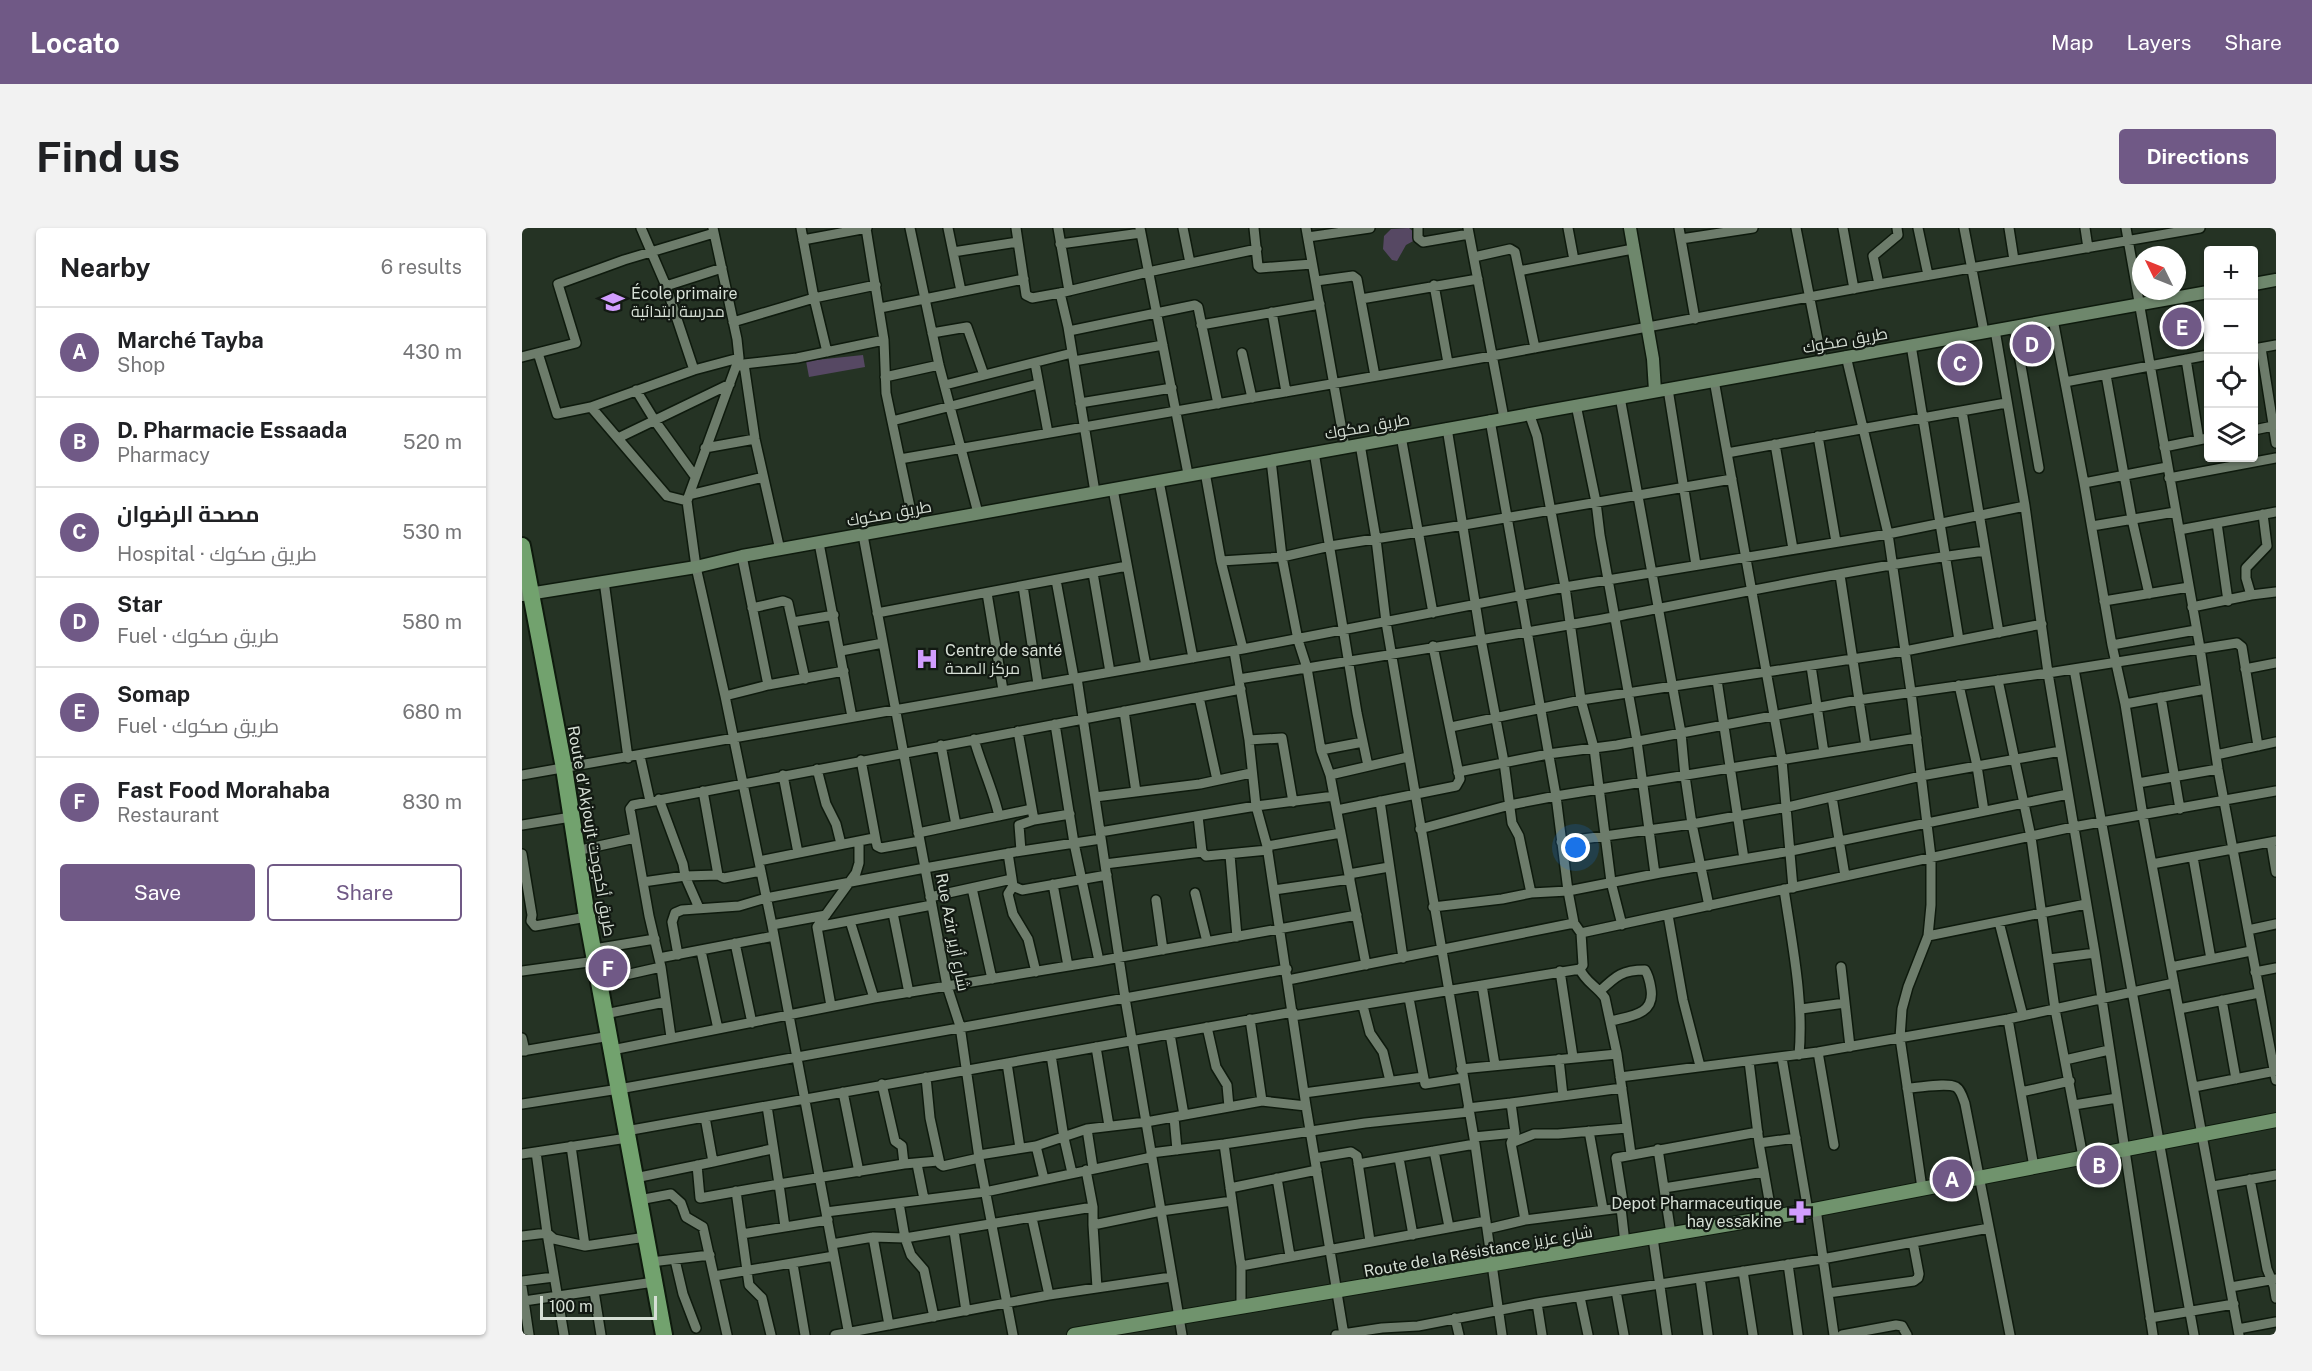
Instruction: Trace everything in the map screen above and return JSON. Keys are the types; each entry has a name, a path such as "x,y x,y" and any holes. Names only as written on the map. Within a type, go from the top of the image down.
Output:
{"highway":[{"name":"Route d'Akjoujt طريق أكجوجت","path":"522,546 527,594 564,768 587,917 664,1335"}],"main road":[{"name":"Route de la Résistance شارع عزيز","path":"1074,1335 1106,1333 1179,1316 1337,1292 1812,1210 2276,1120"}],"street":[{"path":"642,228 666,286 694,370"},
{"path":"801,228 827,352"},
{"path":"803,240 866,228 880,308 885,377 892,421 914,526"},
{"path":"910,228 939,365 978,513"},
{"path":"948,228 962,291"},
{"path":"1016,228 1026,295 1030,298 1257,249"},
{"path":"1058,228 1069,331 1095,492"},
{"path":"1183,228 1190,263"},
{"path":"1254,228 1260,268 1312,264"},
{"path":"1345,447 1307,233 1370,228"},
{"path":"1418,228 1418,238 1423,242 1469,231 1504,418"},
{"path":"1568,228 1574,260"},
{"path":"1630,228 1653,359 1682,487 1696,565"},
{"path":"1679,228 1695,319"},
{"path":"1681,240 1753,228"},
{"path":"1796,228 1822,360"},
{"path":"1843,228 1854,289"},
{"path":"1879,284 1873,256 1898,236 1897,228"},
{"path":"1918,228 1928,276"},
{"path":"1964,228 2006,403 2025,506 2048,673 2095,953 2153,1335"},
{"path":"2009,228 2014,260"},
{"path":"2085,228 2088,248"},
{"path":"2126,228 2200,648 2218,769 2275,1074 2194,1087"},
{"path":"900,459 1492,356 1972,267 2128,241 2174,230 2198,228"},
{"path":"522,357 576,343 558,284 714,230 755,439 780,550"},
{"path":"1060,244 1140,230 1188,474"},
{"path":"953,252 1018,242"},
{"path":"1474,257 1512,249 1515,252 1535,348"},
{"path":"1519,271 1633,249"},
{"path":"666,286 722,268"},
{"path":"1316,281 1353,276 1358,282 1375,376"},
{"path":"880,308 1024,279"},
{"path":"1361,299 1478,279"},
{"path":"2258,283 2276,280"},
{"path":"733,322 814,298 876,285"},
{"path":"1434,285 1448,363"},
{"name":"طريق صكوك","path":"527,594 696,567 742,556 1188,474 2204,293"},
{"path":"1201,325 1320,304"},
{"path":"1069,331 1195,305 1198,307 1218,404"},
{"path":"1272,312 1286,392"},
{"path":"2053,320 2239,1332 2276,1322"},
{"path":"2014,326 2039,468"},
{"path":"932,333 967,327 984,375"},
{"path":"538,353 557,414 591,407 694,370 797,358 884,340"},
{"path":"945,385 1035,363 1163,345"},
{"path":"1911,345 1959,640"},
{"path":"2258,348 2276,345"},
{"path":"1242,353 1252,398"},
{"path":"2258,353 2276,443"},
{"path":"2065,382 2204,356"},
{"path":"1846,357 1888,534 1911,692 1931,857 1931,905 1928,936 1908,987 1902,1009 1900,1038 1922,1188"},
{"path":"2164,447 2204,439 2186,359"},
{"path":"740,363 694,475 688,498 696,567 772,925 849,1333"},
{"path":"1035,363 1048,433"},
{"path":"885,377 939,365"},
{"path":"2106,375 2132,519 2149,594"},
{"path":"1714,380 1782,760 1788,807 1791,851 1789,889 1797,998 1801,1009 1798,1055"},
{"path":"618,438 730,384"},
{"path":"892,421 1038,384"},
{"path":"1080,403 1172,388"},
{"path":"636,390 694,475"},
{"path":"1620,397 1681,733 1684,776 1692,824 1709,906"},
{"path":"1727,453 2006,403"},
{"path":"1576,405 1596,502 1637,741 1655,873"},
{"path":"591,407 667,496 688,498 763,477"},
{"path":"1962,411 1999,633"},
{"path":"1529,414 1537,436 1565,587 1581,700 1600,789 1611,882 1622,925"},
{"path":"1491,420 1556,796 1568,891 1574,923 1581,933 1583,965 1580,969"},
{"path":"2258,429 2273,426"},
{"path":"1447,428 1475,605 1504,762 1512,823 1519,836 1531,893"},
{"path":"1401,436 1433,613"},
{"path":"1818,436 1836,542"},
{"path":"705,448 755,439"},
{"path":"1360,444 1408,758 1474,1141 1502,1335"},
{"path":"1775,444 1793,549"},
{"path":"1314,452 1368,766"},
{"path":"2258,460 2276,459"},
{"path":"1271,460 1282,557 1298,640 1307,668 1321,750 1330,775 1366,965"},
{"path":"2169,478 2226,462"},
{"path":"2084,483 2167,467"},
{"path":"1205,472 1238,650 1239,679 1249,740 1251,773 1256,806 1268,848 1306,1106 1337,1292 1341,1335 1417,1331 1455,1318 1537,1303 1822,1259 1989,1228"},
{"path":"1221,561 1282,557 1330,546 1507,518 1732,478"},
{"path":"1159,480 1193,658"},
{"path":"1113,489 1146,666"},
{"path":"522,775 1298,640 1565,587 1888,534 2025,506"},
{"path":"2092,526 2175,512"},
{"path":"2179,530 2276,512"},
{"path":"2251,595 2246,578 2246,568 2268,546 2263,514"},
{"path":"2217,523 2228,601"},
{"name":"Rue Azir شارع أزير","path":"863,535 947,986 960,1026 985,1192 1013,1335"},
{"path":"819,543 852,717"},
{"path":"1239,679 1527,632 1751,589 1985,551"},
{"path":"742,556 768,685"},
{"path":"878,613 1127,566"},
{"path":"1093,573 1110,672"},
{"path":"1840,574 1866,746"},
{"path":"1056,580 1083,719 1125,998 1182,1335"},
{"path":"604,581 628,758"},
{"path":"1023,586 1038,684"},
{"path":"2104,602 2189,587"},
{"path":"2192,607 2276,592"},
{"path":"987,593 1003,690"},
{"path":"752,608 786,601 789,605 805,679"},
{"path":"793,622 834,615"},
{"path":"1450,727 1581,700 1852,660 2042,624"},
{"path":"2112,645 2196,630"},
{"path":"841,651 883,643"},
{"path":"1458,772 1858,700 2237,643 2242,648 2258,746"},
{"path":"1337,810 1456,786 1460,779 1433,646"},
{"path":"2245,669 2276,663"},
{"path":"1811,666 1824,753"},
{"path":"2074,669 2194,1335"},
{"path":"725,696 768,685 844,671"},
{"path":"1717,680 1744,859"},
{"path":"1998,680 2031,837 2055,1009 2084,1157"},
{"path":"1959,685 1977,766 1984,811"},
{"path":"671,1037 660,962 630,807 783,775 1241,689"},
{"path":"2125,704 2206,689"},
{"path":"1199,697 1217,780"},
{"path":"2160,697 2180,809"},
{"path":"1124,711 1136,792"},
{"path":"1056,724 1074,843 1099,961"},
{"path":"1018,731 1034,820"},
{"path":"1249,740 1282,738 1293,802"},
{"path":"1420,829 1510,805 1556,796 1917,738"},
{"path":"974,739 999,816"},
{"path":"1321,750 1363,742"},
{"path":"2216,754 2276,742"},
{"path":"941,745 956,825"},
{"path":"1562,842 1692,824 1788,807 1921,776 2061,751"},
{"path":"640,756 655,800 679,851 685,876 699,908"},
{"path":"1330,775 1408,758"},
{"path":"861,760 874,838 877,846 881,848 956,825 1032,809"},
{"path":"817,769 826,804 836,824 841,844"},
{"path":"2139,783 2218,769"},
{"path":"1095,797 1251,773"},
{"path":"783,775 798,853"},
{"path":"703,791 718,875"},
{"path":"1581,933 2073,827 2276,791"},
{"path":"1433,907 1502,899 1531,893 1568,891 1655,873 1791,851 2068,794"},
{"path":"678,955 672,922 675,913 682,909 739,906 766,898 1074,843 1101,835 1198,816 1334,796"},
{"path":"1832,796 1845,876"},
{"path":"1380,801 1403,958"},
{"path":"1021,851 1019,825 1070,814"},
{"path":"1198,816 1202,852"},
{"path":"522,825 571,817"},
{"path":"1105,864 1202,852 1210,857 1230,855 1341,833"},
{"path":"576,851 635,838"},
{"path":"643,882 685,876 718,875 724,878 798,853 874,838"},
{"path":"831,1006 817,927 850,882 859,863 859,841"},
{"path":"2152,864 2274,842 2276,872"},
{"path":"1008,853 1013,883 1008,894 1008,902 1028,939 1036,972"},
{"path":"522,854 526,904 531,921 535,926 587,917"},
{"path":"1230,855 1237,937"},
{"path":"2193,857 2211,959"},
{"path":"1274,890 1389,867"},
{"path":"817,927 893,913 972,888 1013,883 1022,890 1107,875"},
{"path":"1053,884 1068,966"},
{"path":"972,888 992,979"},
{"path":"1196,893 1207,942"},
{"path":"1156,900 1163,950"},
{"path":"1928,936 2086,904"},
{"path":"893,913 909,993"},
{"path":"772,925 826,915"},
{"path":"522,1038 524,1051 671,1037 874,998 1119,958 1357,915"},
{"path":"1668,915 1683,1000 1700,1066"},
{"path":"850,921 874,998"},
{"path":"1999,922 2023,1016"},
{"path":"1288,980 1574,923"},
{"path":"2248,930 2276,924"},
{"path":"599,981 678,955 774,936"},
{"path":"522,971 655,939"},
{"path":"735,943 752,1023"},
{"path":"701,951 718,1029"},
{"path":"2171,967 2252,951"},
{"path":"2049,959 2095,953"},
{"path":"1841,967 1850,1047"},
{"path":"2255,972 2276,968"},
{"path":"522,1104 619,1089 1287,969"},
{"path":"522,1154 882,1084 967,1071 1250,1019 1364,1006 1580,969"},
{"path":"1580,969 1584,978 1605,998 1617,1054 1631,1154"},
{"path":"1600,991 1617,974 1645,970 1648,975 1652,992 1648,1009 1642,1014 1611,1021"},
{"path":"1560,971 1573,1057"},
{"path":"1620,1077 1782,1058 1850,1047 2008,1019 2174,983"},
{"path":"1482,985 1495,1065"},
{"path":"2179,1009 2259,993"},
{"path":"1409,998 1424,1082 1427,1085 1495,1065 1617,1054"},
{"path":"2222,1000 2236,1079"},
{"path":"606,1014 665,1002"},
{"path":"1801,1009 1845,1003"},
{"path":"1364,1006 1370,1033 1383,1052 1390,1082"},
{"path":"1250,1019 1262,1101"},
{"path":"2008,1019 2034,1167"},
{"path":"1207,1027 1216,1067 1227,1086 1229,1107"},
{"path":"1170,1034 1185,1115"},
{"path":"1096,1047 1109,1126"},
{"path":"2065,1060 2109,1050"},
{"path":"1818,1052 1834,1145"},
{"path":"1051,1055 1072,1173"},
{"path":"1782,1058 1796,1138 1822,1259 1834,1335"},
{"path":"1559,1059 1563,1096"},
{"path":"1749,1061 1759,1143 1772,1216"},
{"path":"1007,1063 1020,1148"},
{"path":"926,1077 938,1161 943,1166 1036,1146 1087,1129 1146,1122 1262,1101 1306,1106"},
{"path":"1304,1093 1423,1077"},
{"path":"2021,1092 2070,1081"},
{"path":"882,1084 895,1141 902,1146 904,1164"},
{"path":"1907,1089 1947,1085 1961,1092 2010,1335"},
{"path":"742,1234 898,1203 985,1192 1177,1150 1622,1088"},
{"path":"843,1092 859,1172"},
{"path":"2074,1105 2117,1098"},
{"path":"1511,1103 1515,1133 1511,1143 1525,1220"},
{"path":"767,1106 785,1227"},
{"path":"705,1117 713,1162"},
{"path":"1174,1117 1177,1150"},
{"path":"1511,1143 1534,1134 1627,1128"},
{"path":"1087,1129 1096,1288"},
{"path":"1589,1131 1603,1209"},
{"path":"1625,1243 1621,1208 1623,1202 1615,1161 1617,1157 1758,1132"},
{"path":"1358,1164 1434,1152 1515,1133"},
{"path":"1759,1143 1796,1138"},
{"path":"1224,1144 1241,1266 1241,1307"},
{"path":"571,1146 585,1246"},
{"path":"1036,1146 1044,1179"},
{"path":"635,1178 772,1149"},
{"path":"1659,1149 1671,1234"},
{"path":"536,1152 564,1335"},
{"path":"1315,1158 1351,1152 1357,1156 1370,1241"},
{"path":"1434,1152 1449,1227"},
{"path":"1399,1158 1413,1235"},
{"path":"681,1203 778,1184 904,1164 938,1161"},
{"path":"917,1164 924,1200"},
{"path":"697,1165 700,1198"},
{"path":"1230,1188 1317,1170"},
{"path":"1664,1188 1764,1172"},
{"path":"2213,1186 2276,1175"},
{"path":"1277,1178 1290,1256"},
{"path":"2250,1179 2266,1269 2274,1280 2276,1298"},
{"path":"736,1191 749,1285 762,1298 771,1335"},
{"path":"639,1200 670,1194 681,1203 686,1217 705,1230 727,1335"},
{"path":"1093,1225 1161,1211 1232,1201"},
{"path":"898,1203 911,1255 924,1270 934,1317"},
{"path":"832,1244 873,1237 905,1238 1093,1207"},
{"path":"1241,1266 1449,1227 1487,1225 1621,1208"},
{"path":"1032,1218 1048,1295"},
{"path":"954,1231 966,1311"},
{"path":"522,1236 547,1233 554,1239 585,1246 646,1237"},
{"path":"873,1237 889,1325"},
{"path":"1653,1238 1667,1335"},
{"path":"1828,1293 1914,1281 1919,1274 1913,1242"},
{"path":"651,1262 710,1255"},
{"path":"714,1276 834,1256"},
{"path":"675,1260 683,1294 696,1328"},
{"path":"793,1264 805,1335"},
{"path":"1788,1264 1798,1335"},
{"path":"1743,1271 1753,1335"},
{"path":"522,1281 554,1277"},
{"path":"835,1335 1048,1295 1171,1277"},
{"path":"1700,1278 1708,1335"},
{"path":"2231,1287 2274,1280"},
{"path":"524,1301 654,1282"},
{"path":"522,1287 529,1335"},
{"path":"594,1291 601,1335"},
{"path":"1616,1291 1624,1335"},
{"path":"1580,1297 1588,1335"},
{"path":"1537,1303 1542,1335"},
{"path":"2150,1318 2234,1304"},
{"path":"1455,1318 1459,1335"},
{"path":"1842,1335 1872,1332 1896,1325 1902,1326 1907,1335"}],"shaded area":[{"path":"1409,228 1415,233 1417,239 1406,245 1397,261 1392,260 1383,249 1384,236 1391,229"},
{"path":"863,355 865,367 809,377 806,361"}],"place":[{"name":"École primaire مدرسة ابتدائية","path":"613,302"},
{"name":"Somap","path":"2182,327"},
{"name":"Star","path":"2032,344"},
{"name":"مصحة الرضوان","path":"1960,363"},
{"name":"Centre de santé مركز الصحة","path":"927,659"},
{"name":"Fast Food Morahaba","path":"608,968"},
{"name":"D. Pharmacie Essaada","path":"2099,1165"},
{"name":"Marché Tayba","path":"1952,1179"},
{"name":"Depot Pharmaceutique hay essakine","path":"1800,1212"}]}
